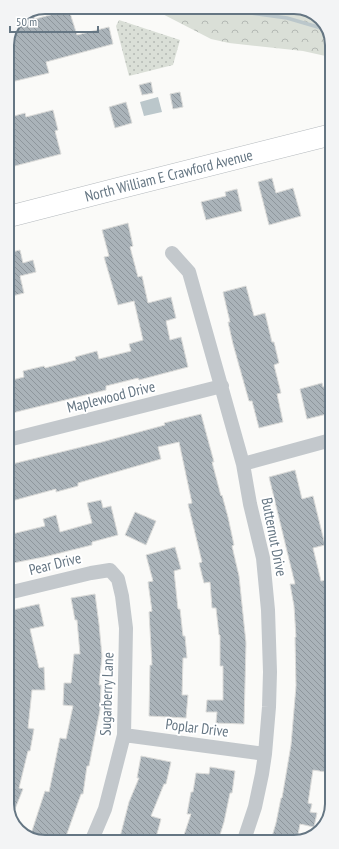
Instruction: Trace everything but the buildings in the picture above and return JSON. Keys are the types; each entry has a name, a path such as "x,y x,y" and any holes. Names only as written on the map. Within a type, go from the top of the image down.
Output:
{"main road":[{"name":"North William E Crawford Avenue","path":"14,215 325,136"}],"street":[{"name":"Butternut Drive","path":"172,252 189,272 243,464 250,504 263,558 268,610 270,672 269,707 262,774 255,807 246,835"},
{"name":"Maplewood Drive","path":"14,438 222,386"},
{"path":"243,464 325,442"},
{"name":"Pear Drive","path":"14,592 91,573 110,570"},
{"name":"Sugarberry Lane","path":"94,835 105,809 124,735 126,628 122,596 118,579 110,570"},
{"name":"Poplar Drive","path":"124,735 265,754"}],"green space":[{"path":"163,14 296,14 308,17 320,28 325,41 325,56 303,51 229,43 211,39"},
{"path":"119,20 180,40 173,65 129,76 116,26"}],"shaded area":[{"path":"158,97 162,112 144,116 140,102"}],"waterway":[{"path":"257,14 287,18 320,28"}]}
